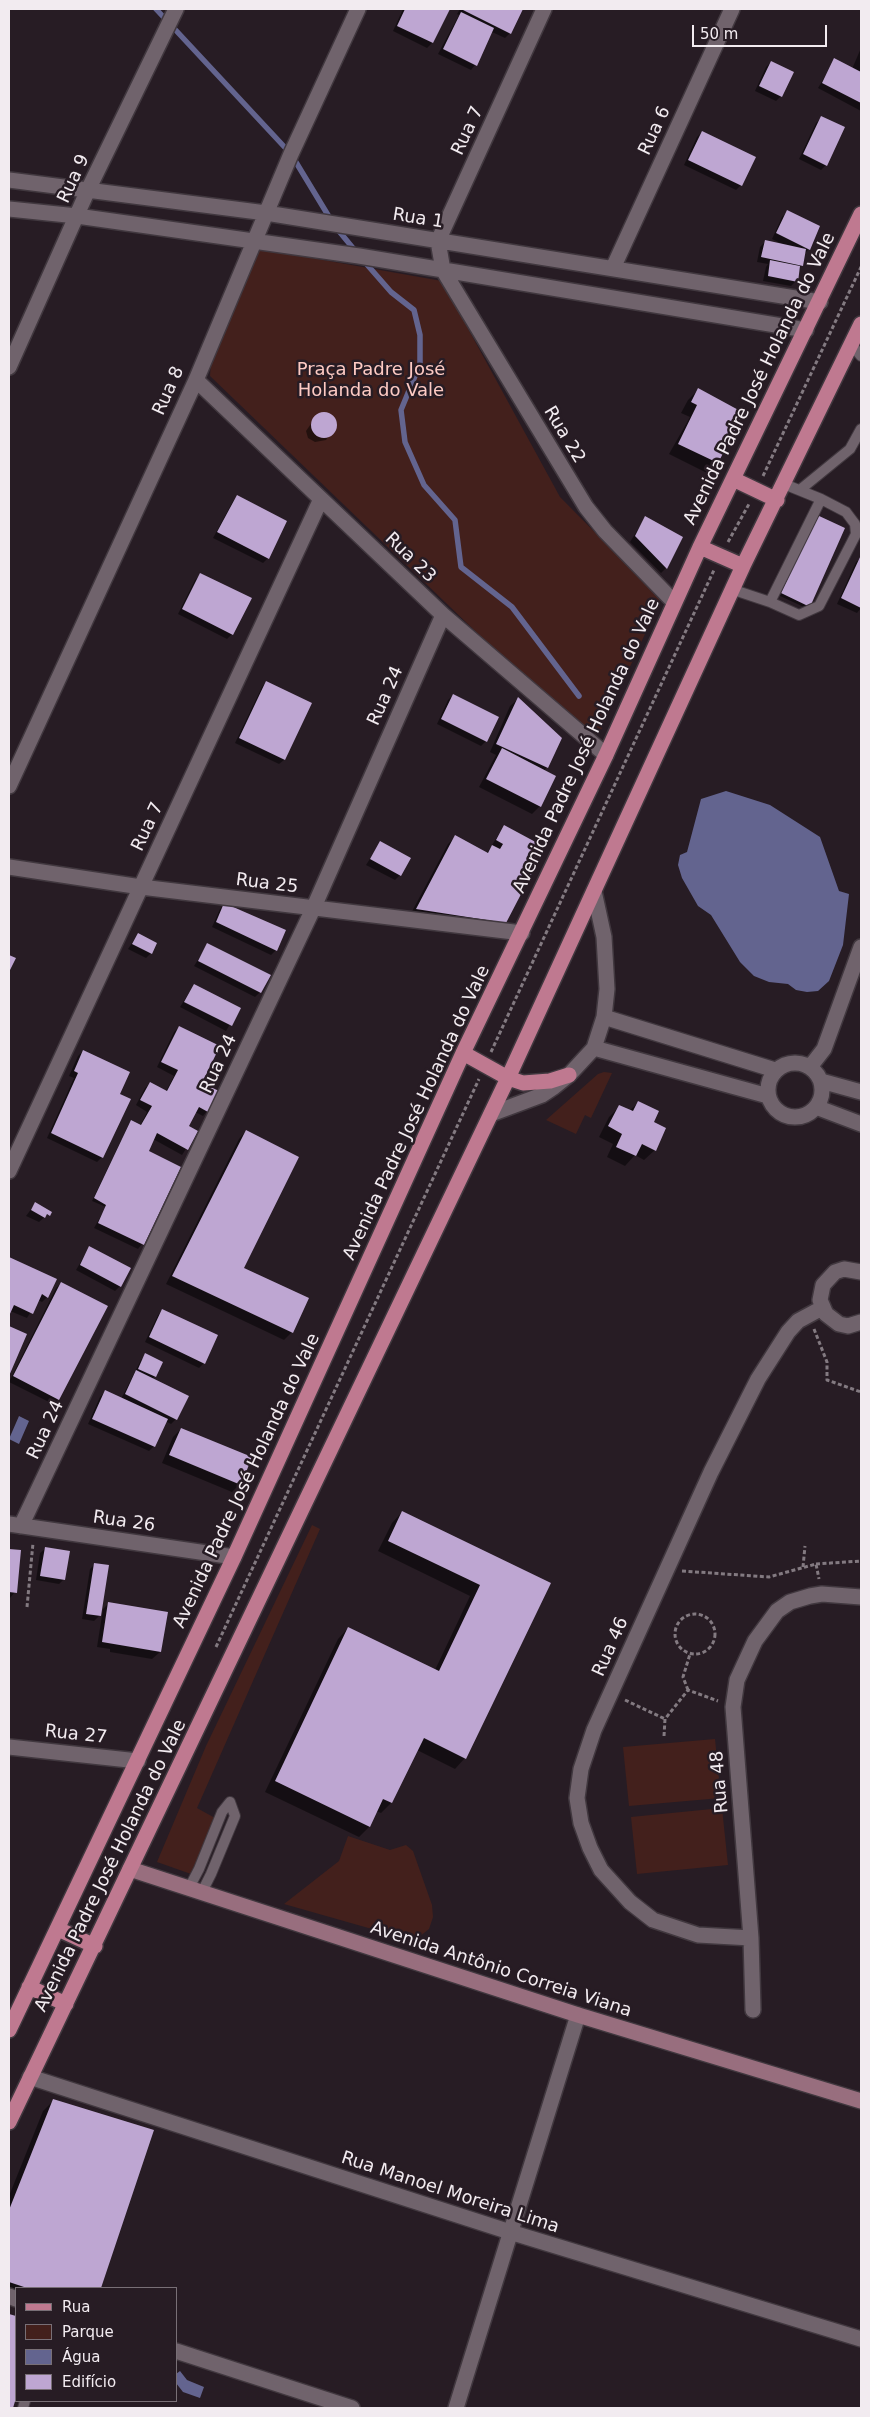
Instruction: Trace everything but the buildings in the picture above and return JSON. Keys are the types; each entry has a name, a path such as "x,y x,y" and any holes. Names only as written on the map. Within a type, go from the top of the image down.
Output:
{"main road":[{"name":"Avenida Padre José Holanda do Vale","path":"9,2030 234,1556 463,1053 606,755 674,602 861,214"},
{"name":"Avenida Padre José Holanda do Vale","path":"9,2122 95,1946 508,1078 734,590 743,566 784,484 856,350 861,324"},
{"path":"734,479 777,500"},
{"path":"700,547 743,566"},
{"path":"463,1053 508,1078 522,1083 537,1083 569,1075"},
{"path":"58,1929 95,1946"},
{"path":"29,1987 66,2004"}],"street":[{"name":"Rua 9","path":"9,367 88,190 176,9"},
{"name":"Rua 8","path":"9,786 196,380 253,241 358,9"},
{"name":"Rua 7","path":"438,241 544,9"},
{"name":"Rua 6","path":"613,268 732,9"},
{"name":"Rua 1","path":"9,180 266,213 820,302"},
{"path":"9,209 77,216 359,256 806,330"},
{"path":"438,241 443,270"},
{"name":"Rua 22","path":"443,270 586,507 605,531 674,602"},
{"name":"Rua 23","path":"196,380 443,615 606,755"},
{"name":"Rua 7","path":"9,1171 321,499"},
{"name":"Rua 24","path":"22,1526 313,908 443,615"},
{"name":"Rua 25","path":"9,867 141,887 522,933"},
{"path":"491,1114 542,1095 569,1075 594,1048 604,1017 607,964 604,937 594,891"},
{"path":"810,1067 824,1049 861,947"},
{"path":"604,1017 775,1070"},
{"path":"594,1048 768,1096"},
{"path":"821,1081 821,1099 816,1107 802,1116 784,1115 771,1104 768,1096 770,1077 775,1070 792,1062 810,1067 821,1081 861,1092"},
{"path":"816,1107 861,1124"},
{"path":"861,1272 844,1269 828,1278 820,1294 815,1311 839,1324 848,1326 861,1322"},
{"name":"Rua 46","path":"751,1938 698,1935 653,1920 630,1902 601,1870 581,1823 577,1798 581,1769 594,1730 711,1472 758,1379 788,1332 815,1311"},
{"name":"Rua 26","path":"22,1526 234,1556"},
{"name":"Rua 48","path":"753,2010 751,1938 733,1707 737,1680 743,1664 765,1625 777,1611 790,1602 822,1594 861,1597"},
{"name":"Rua 27","path":"9,1747 138,1761"},
{"name":"Avenida Antônio Correia Viana","path":"130,1870 578,2015 861,2101"},
{"path":"456,2408 578,2015"},
{"name":"Rua Manoel Moreira Lima","path":"30,2077 510,2232 861,2339"},
{"path":"178,2352 352,2408"}],"lane":[{"path":"801,489 850,450 861,429"},
{"path":"734,590 770,602 799,615 819,606 856,534 854,524 846,512 801,489 784,484"},
{"path":"770,602 821,499"},
{"path":"230,1802 235,1816 211,1874 195,1892 222,1812 230,1802"}],"path":[{"path":"215,1649 721,556 757,490 861,267"},
{"path":"815,1311 826,1362 827,1380 861,1392"},
{"path":"22,1526 27,1607"},
{"path":"803,1567 805,1546"},
{"path":"666,1570 769,1577 816,1564 861,1561"},
{"path":"816,1564 822,1594"},
{"path":"690,1614 703,1615 714,1624 716,1638 710,1650 704,1653 690,1654 679,1646 676,1640 676,1627 679,1621 690,1614"},
{"path":"690,1654 683,1677 688,1690 733,1707"},
{"path":"664,1736 664,1719 688,1690"},
{"path":"611,1693 664,1719"}],"green space":[{"name":"Praça Padre José Holanda do Vale","path":"261,249 442,281 560,497 661,599 601,730 597,734 590,736 576,728 210,376 211,362 257,253"},
{"path":"604,1072 612,1073 591,1118 585,1115 576,1134 546,1120 598,1074"},
{"path":"312,1525 320,1529 197,1808 215,1818 191,1874 157,1862 206,1746"},
{"path":"715,1739 721,1798 629,1806 623,1747"},
{"path":"722,1808 728,1865 637,1874 631,1817"},
{"path":"348,1836 390,1850 406,1845 413,1851 432,1905 433,1917 429,1929 419,1937 407,1939 284,1904 339,1861"}],"water":[{"path":"726,791 770,805 820,837 839,891 849,894 843,945 829,981 818,991 796,990 788,984 769,982 754,976 740,962 711,915 698,906 682,878 678,865 680,855 687,852 701,799"},
{"path":"19,1416 29,1421 19,1444 9,1439"},
{"path":"180,2371 187,2380 204,2387 200,2398 183,2392 178,2386 178,2372"}],"waterway":[{"path":"156,9 291,154 334,225 357,253"},
{"path":"363,260 391,292 414,310 420,335 420,364 401,410 405,442 424,485 455,520 461,567 512,607 579,696"}]}
